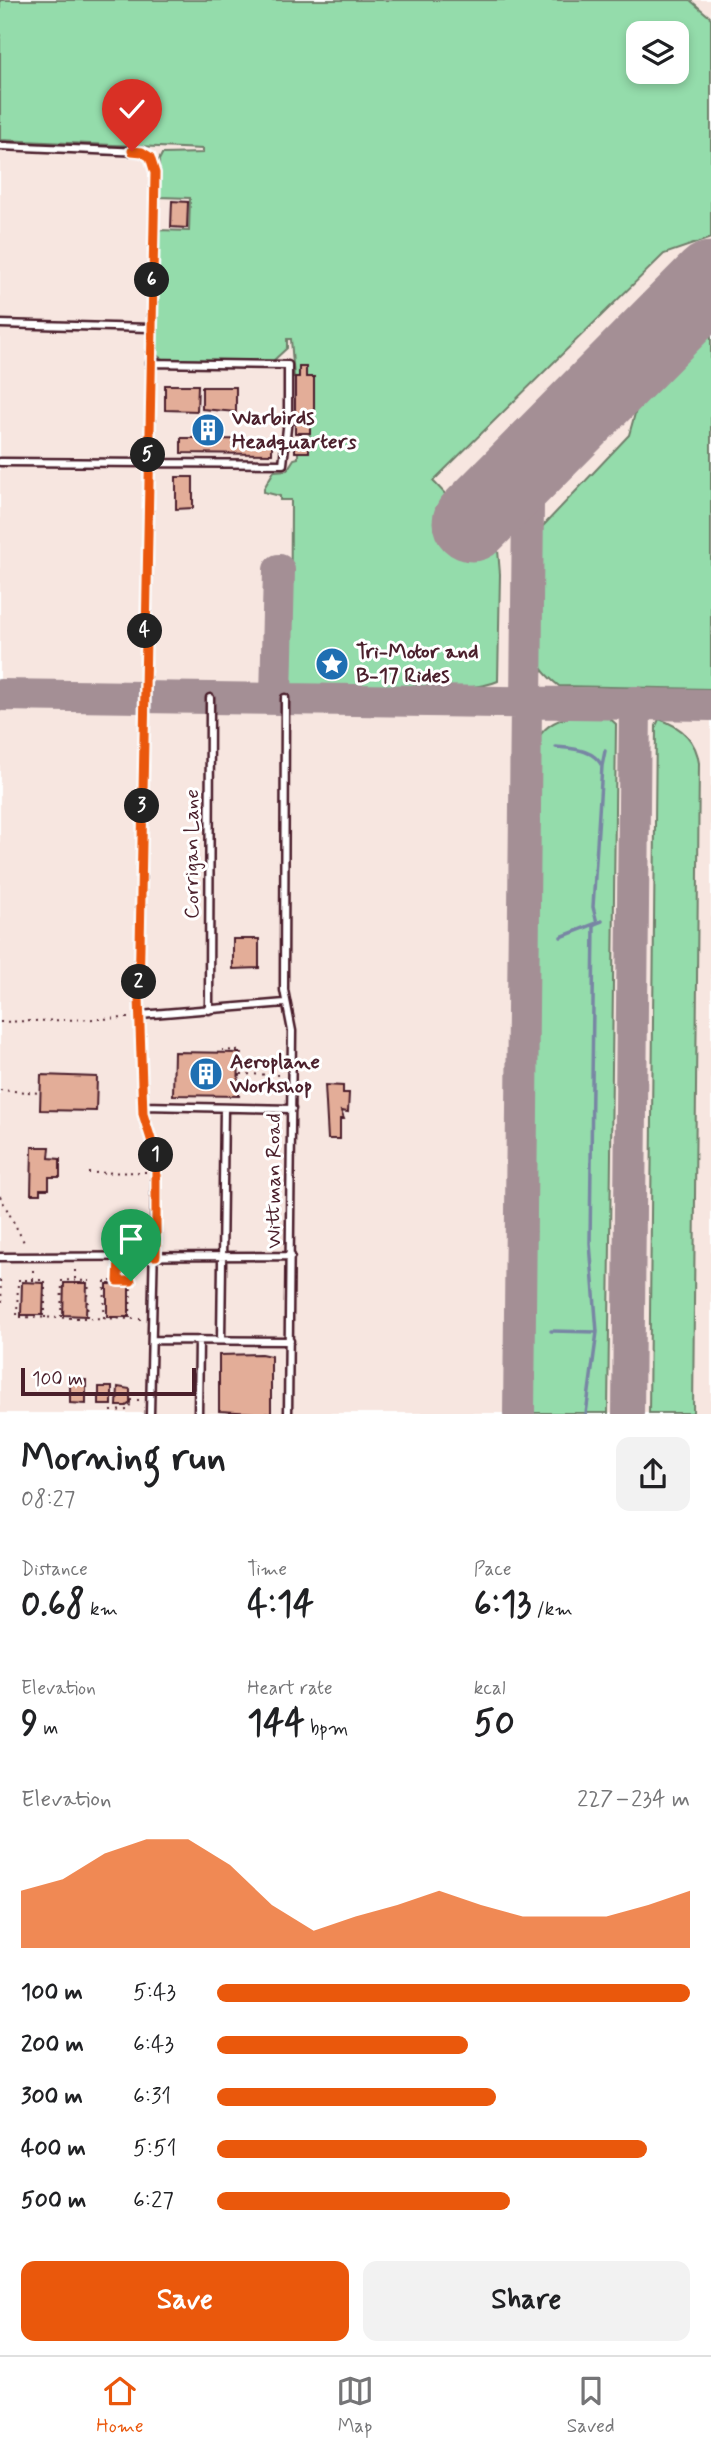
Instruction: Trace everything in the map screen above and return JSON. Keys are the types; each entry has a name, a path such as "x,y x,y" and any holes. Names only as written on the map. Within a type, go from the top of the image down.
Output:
{"lane":[{"path":"0,146 142,152 150,157 155,173 147,463 140,1014 143,1106 156,1155 156,1256 150,1413"},
{"path":"0,324 150,328"},
{"path":"0,461 284,461 288,365 150,363"},
{"name":"Corrigan Lane","path":"209,1010 210,698"},
{"name":"Wittman Road","path":"285,698 285,1003 292,1031 288,1413"},
{"path":"140,1014 285,1003"},
{"path":"143,1106 292,1109"},
{"path":"221,1340 225,1108"},
{"path":"0,1257 291,1256"},
{"path":"153,1340 290,1341"},
{"path":"198,1413 199,1340"}],"path":[{"path":"0,1022 132,1018 140,1014"},
{"path":"222,1050 241,1051 239,1108"},
{"path":"240,1074 292,1075"},
{"path":"0,1090 41,1093"},
{"path":"88,1173 156,1172"},
{"path":"0,1195 25,1244"},
{"path":"33,1280 34,1256"},
{"path":"75,1280 76,1256"},
{"path":"118,1281 119,1256"},
{"path":"0,1280 2,1302"},
{"path":"45,1318 45,1280 18,1280 18,1317 45,1318 153,1319"},
{"path":"61,1318 62,1280 89,1281 87,1318"},
{"path":"104,1318 105,1281 131,1281 130,1319"},
{"path":"111,1411 128,1410 131,1400 151,1400"}],"shaded area":[{"path":"0,0 711,0 711,1413 0,1413"}],"green space":[{"path":"0,0 690,0 711,18 711,238 664,254 433,481 498,550 498,681 481,686 428,690 290,687 291,500 280,500 280,496 264,492 264,488 274,471 287,470 294,459 298,458 298,452 309,452 310,420 314,419 314,377 306,377 305,367 299,367 299,377 294,377 291,339 287,339 287,348 273,361 164,360 155,354 158,230 189,231 190,198 159,197 159,160 162,154 203,153 203,149 0,140"},
{"path":"711,321 711,689 559,686 540,666 536,657 534,612 542,527 629,435 641,392"},
{"path":"607,716 616,724 608,1413 528,1413 535,744 548,727 565,718"},
{"path":"659,719 686,735 694,747 699,763 693,1413 649,1413 656,726"}],"building":[{"path":"172,201 188,202 187,228 171,227"},
{"path":"299,367 306,367 306,377 314,377 314,420 310,420 310,433 295,433 295,377 299,377"},
{"path":"165,385 198,385 197,411 165,410"},
{"path":"202,387 236,387 236,412 202,409"},
{"name":"Warbirds Headquarters","path":"199,421 218,422 217,439 272,440 272,454 181,453 181,438 199,438"},
{"path":"295,439 309,439 309,452 295,452"},
{"path":"176,477 193,477 193,508 176,509"},
{"path":"233,939 259,939 259,968 233,969"},
{"name":"Aeroplane Workshop","path":"174,1052 239,1053 238,1096 173,1095"},
{"path":"41,1075 97,1077 96,1111 40,1110"},
{"path":"325,1085 343,1086 343,1093 349,1093 348,1112 341,1111 344,1119 340,1119 340,1139 328,1139"},
{"path":"32,1147 50,1147 49,1158 60,1159 60,1177 49,1177 49,1189 40,1189 40,1194 31,1194"},
{"path":"22,1282 44,1283 43,1315 21,1315"},
{"path":"64,1283 87,1283 86,1316 63,1315"},
{"path":"107,1284 129,1284 129,1317 107,1317"},
{"path":"219,1355 271,1356 271,1414 219,1411"},
{"path":"70,1380 86,1380 86,1404 70,1403"},
{"path":"99,1387 112,1387 112,1405 99,1405"},
{"path":"118,1387 130,1389 130,1403 126,1406 117,1406"}],"waterway":[{"path":"556,747 588,753 602,766 593,907 597,923"},
{"path":"602,766 605,751"},
{"path":"561,937 602,921"},
{"path":"586,1414 597,1332 590,1243 594,924"},
{"path":"551,1331 597,1332"}],"taxiway":[{"path":"519,1414 528,503 530,470 545,448"},
{"path":"276,698 279,570"},
{"path":"0,695 711,705"},
{"path":"628,1414 635,702"}],"runway":[{"path":"472,522 711,281"}],"place":[{"name":"Warbirds Headquarters","path":"208,430"},
{"name":"Tri-Motor and B-17 Rides","path":"332,664"},
{"name":"Aeroplane Workshop","path":"206,1074"}],"route":[{"path":"131,1281 118,1281 119,1256 156,1256 156,1155 143,1114 139,1051 147,463 155,173 150,157 142,152 132,151"}]}
